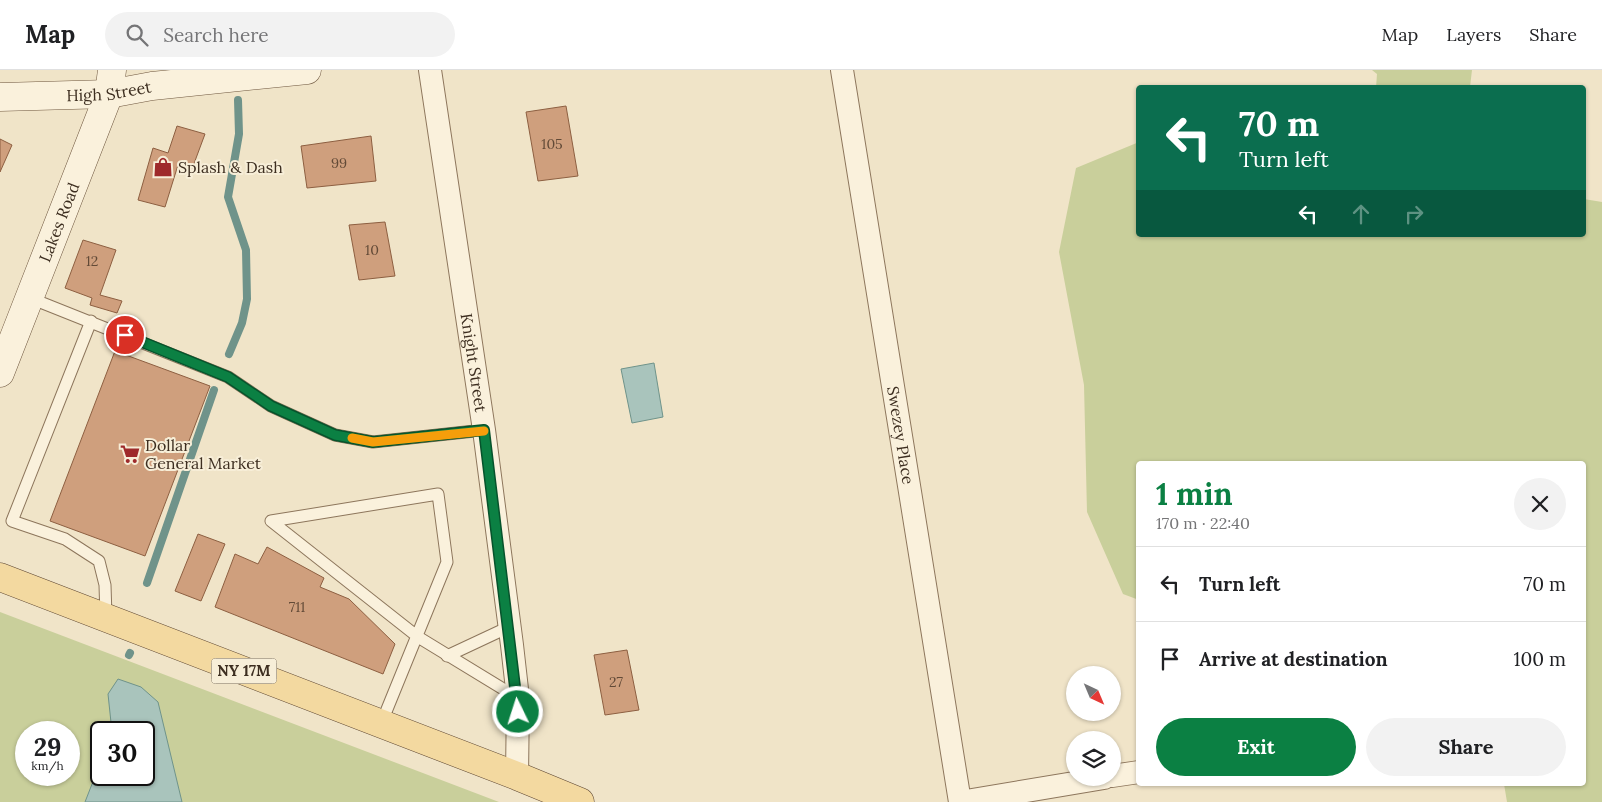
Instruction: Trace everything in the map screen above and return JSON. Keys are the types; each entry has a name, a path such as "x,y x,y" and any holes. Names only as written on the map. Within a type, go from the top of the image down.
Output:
{"main road":[{"name":"NY 17M","path":"0,577 580,802"}],"street":[{"name":"High Street","path":"0,97 110,82 152,86 307,70"},
{"name":"Knight Street","path":"430,70 484,430 518,698 517,776"},
{"name":"Swezey Place","path":"842,70 960,802"},
{"name":"Lakes Road","path":"0,373 30,298 110,82"},
{"path":"1121,775 1136,772"},
{"path":"960,802 1066,784"}],"lane":[{"path":"30,298 228,377 271,406 335,435 373,442 484,430"},
{"path":"91,321 12,521 65,539 99,561 105,584 106,617"},
{"path":"382,724 418,637 447,562 438,494 271,521 418,637 518,698"},
{"path":"447,656 509,627"}],"green space":[{"path":"1372,70 1472,70 1470,85 1376,85 1377,74"},
{"path":"1136,143 1136,237 1586,237 1586,199 1602,202 1602,802 1507,802 1504,786 1586,786 1586,461 1136,461 1136,599 1123,594 1087,512 1084,385 1059,252 1076,168"},
{"path":"0,612 499,802 0,802"}],"water":[{"path":"654,363 663,417 632,423 621,369"},
{"path":"118,679 141,687 158,702 182,802 85,802 91,786 155,786 155,721 111,721 108,694"}],"building":[{"path":"566,106 578,176 538,181 526,112"},
{"name":"Splash & Dash","path":"177,126 205,134 192,169 178,165 165,207 138,200 153,148 168,153"},
{"path":"371,136 376,181 307,188 301,146"},
{"path":"0,139 12,145 0,172"},
{"path":"385,222 395,276 359,280 349,225"},
{"path":"83,240 116,250 100,295 122,301 117,313 90,305 92,298 65,288"},
{"name":"Dollar General Market","path":"115,351 210,386 145,556 50,521"},
{"path":"198,534 225,544 201,601 175,591"},
{"path":"267,547 324,578 320,587 349,599 395,644 383,674 215,607 235,554 258,564"},
{"path":"627,650 639,710 605,715 594,655"}],"waterway":[{"path":"229,354 242,323 247,299 246,250 228,197 239,134 238,100"},
{"path":"147,583 214,390"}],"slow traffic":[{"path":"352,438 373,442 484,431"}],"place":[{"name":"Splash & Dash","path":"163,167"},
{"name":"Dollar General Market","path":"130,454"}],"route":[{"path":"125,335 228,377 271,406 335,435 373,442 484,430 512,645 518,712"}]}
